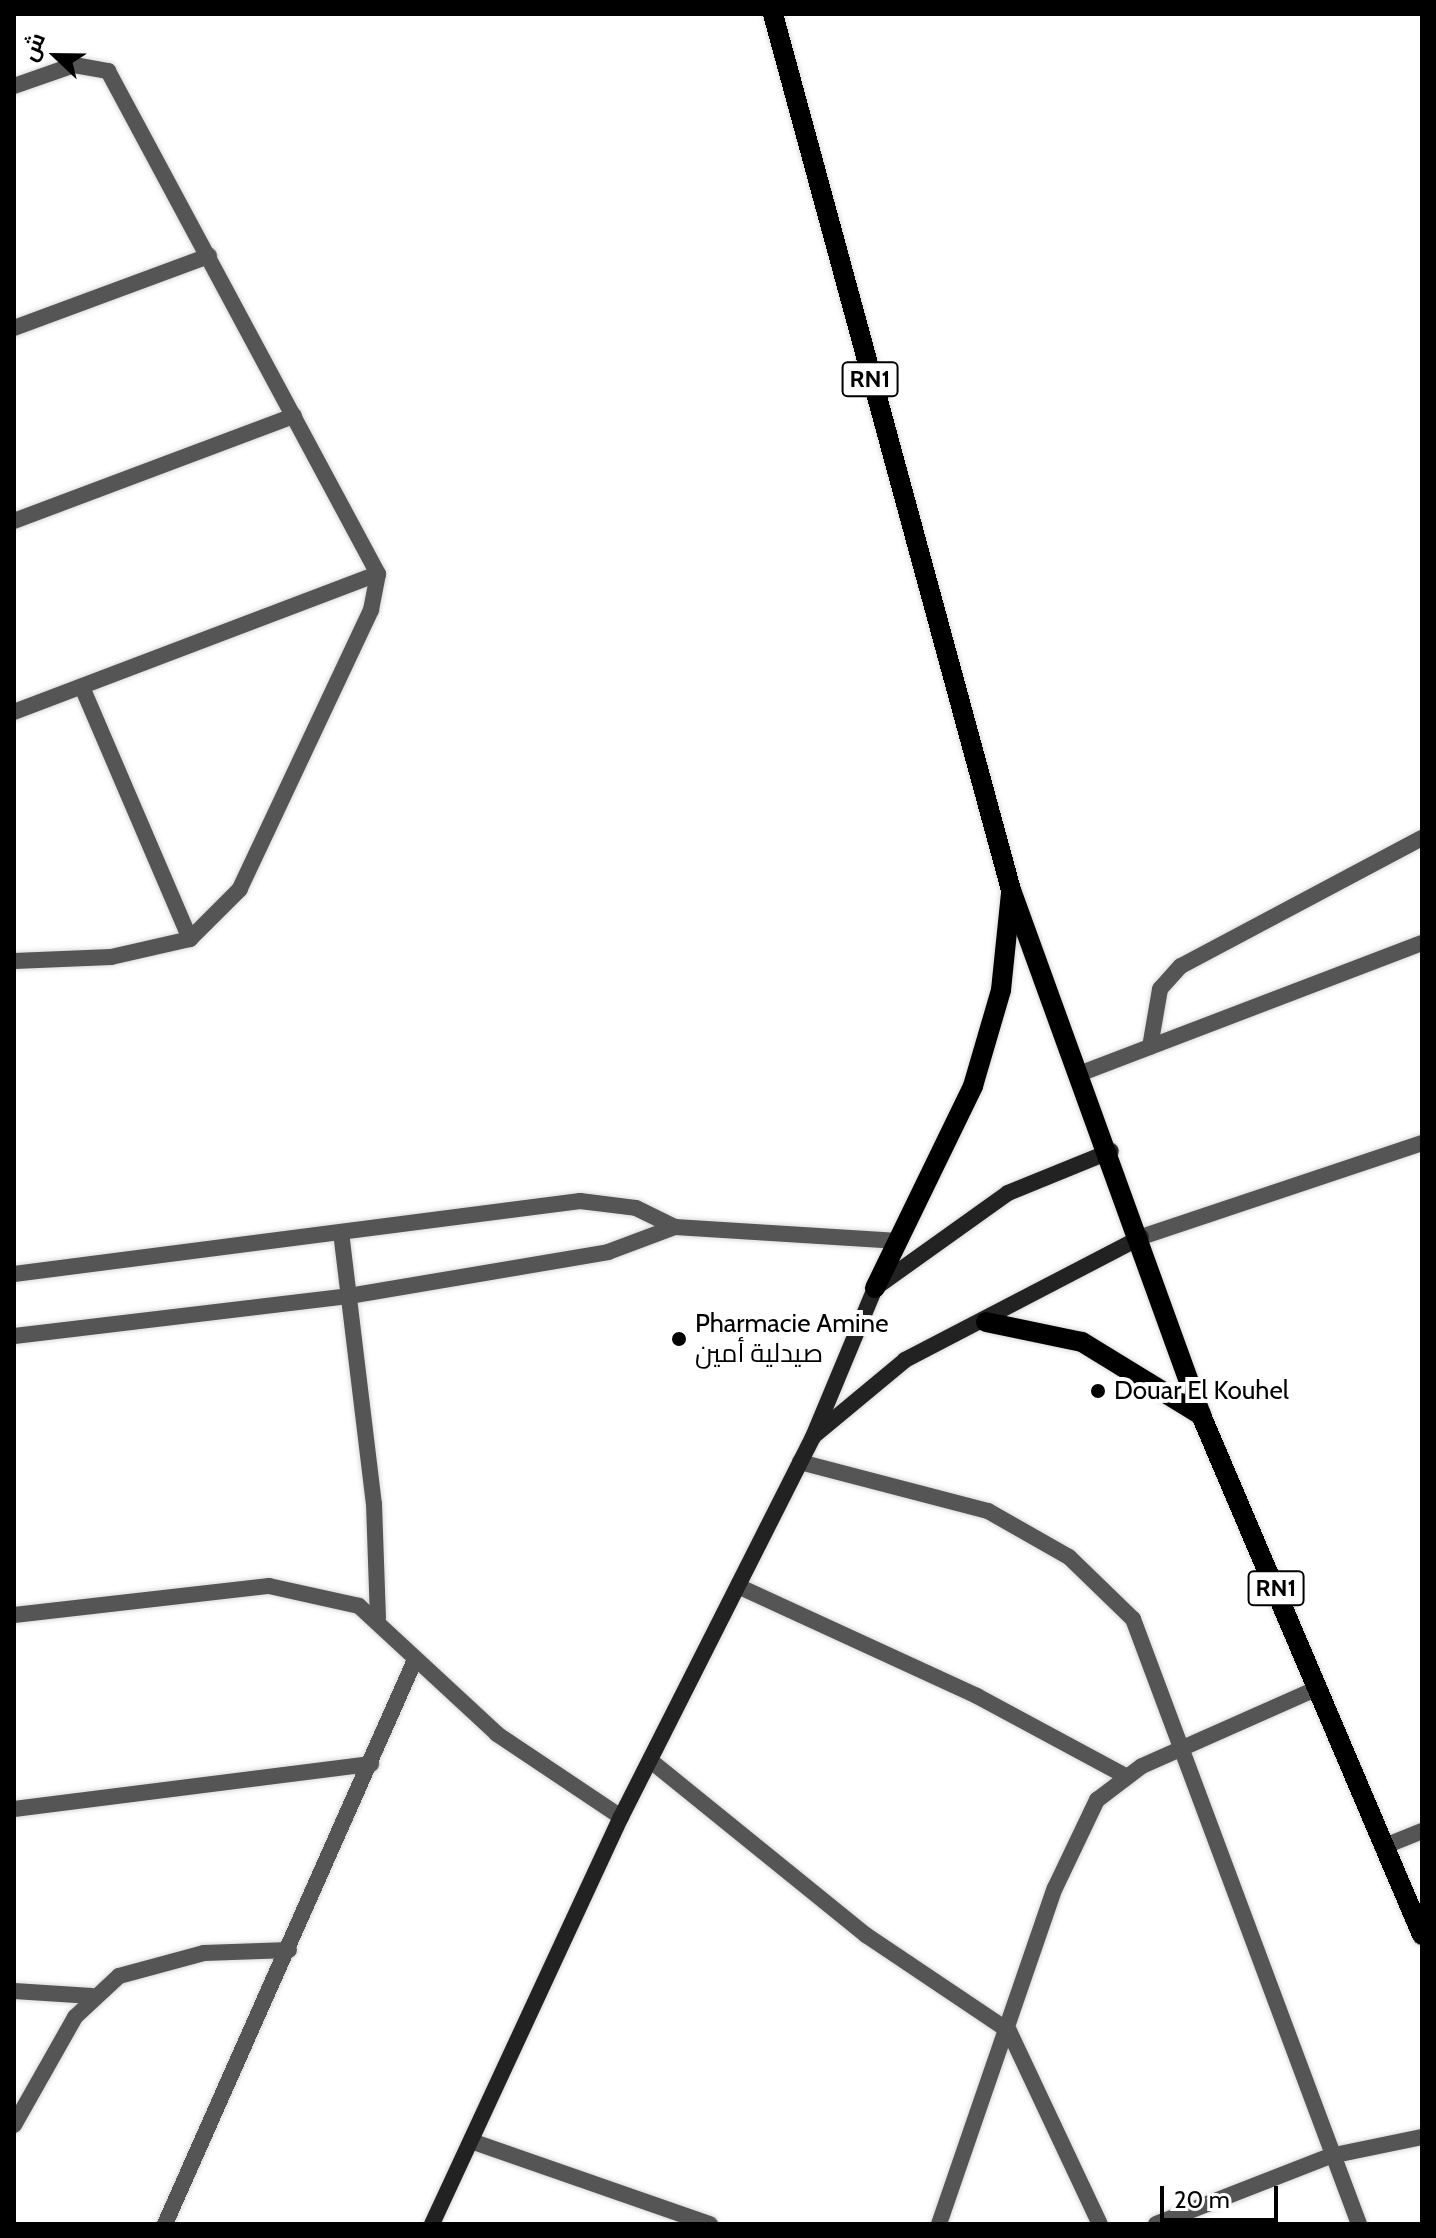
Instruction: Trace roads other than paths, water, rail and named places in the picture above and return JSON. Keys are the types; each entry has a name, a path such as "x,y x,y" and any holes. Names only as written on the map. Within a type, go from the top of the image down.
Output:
{"main road":[{"name":"RN1","path":"773,14 1011,890 1111,1151 1201,1415 1422,1935"},
{"path":"432,2224 621,1817 813,1437 875,1288 988,1042 1011,890"},
{"path":"875,1288 1008,1193 1111,1151"},
{"path":"813,1437 905,1360 986,1322 1141,1237"},
{"path":"986,1322 1082,1342 1201,1415"}],"street":[{"path":"14,86 74,65 108,71 378,574 371,610 240,889 190,939 111,957 14,961"},
{"path":"14,328 209,256"},
{"path":"14,521 294,416"},
{"path":"14,712 378,574"},
{"path":"82,687 190,939"},
{"path":"1150,1047 1160,989 1181,966 1422,838"},
{"path":"1079,1074 1422,943"},
{"path":"1141,1237 1422,1143"},
{"path":"14,1274 580,1201 636,1208 675,1227 899,1241"},
{"path":"14,1336 349,1296 608,1252 675,1227"},
{"path":"341,1232 374,1504 378,1618"},
{"path":"800,1462 988,1511 1069,1557 1133,1619 1330,2156 1359,2224"},
{"path":"14,1615 269,1586 378,1618 414,1662 533,1762 621,1817"},
{"path":"738,1586 977,1696 1124,1775"},
{"path":"165,2224 414,1662"},
{"path":"939,2224 1077,1839 1097,1800 1124,1775 1182,1746 1318,1688"},
{"path":"651,1761 866,1935 1009,2031 1100,2224"},
{"path":"14,1809 371,1764"},
{"path":"1385,1846 1422,1831"},
{"path":"14,2125 92,1996 119,1976 173,1958 289,1950"},
{"path":"14,1991 92,1996"},
{"path":"1156,2224 1330,2156 1422,2137"},
{"path":"471,2141 710,2224"}],"place":[{"name":"Pharmacie Amine صيدلية أمين","path":"679,1339"},
{"name":"Douar El Kouhel","path":"1098,1391"}]}
